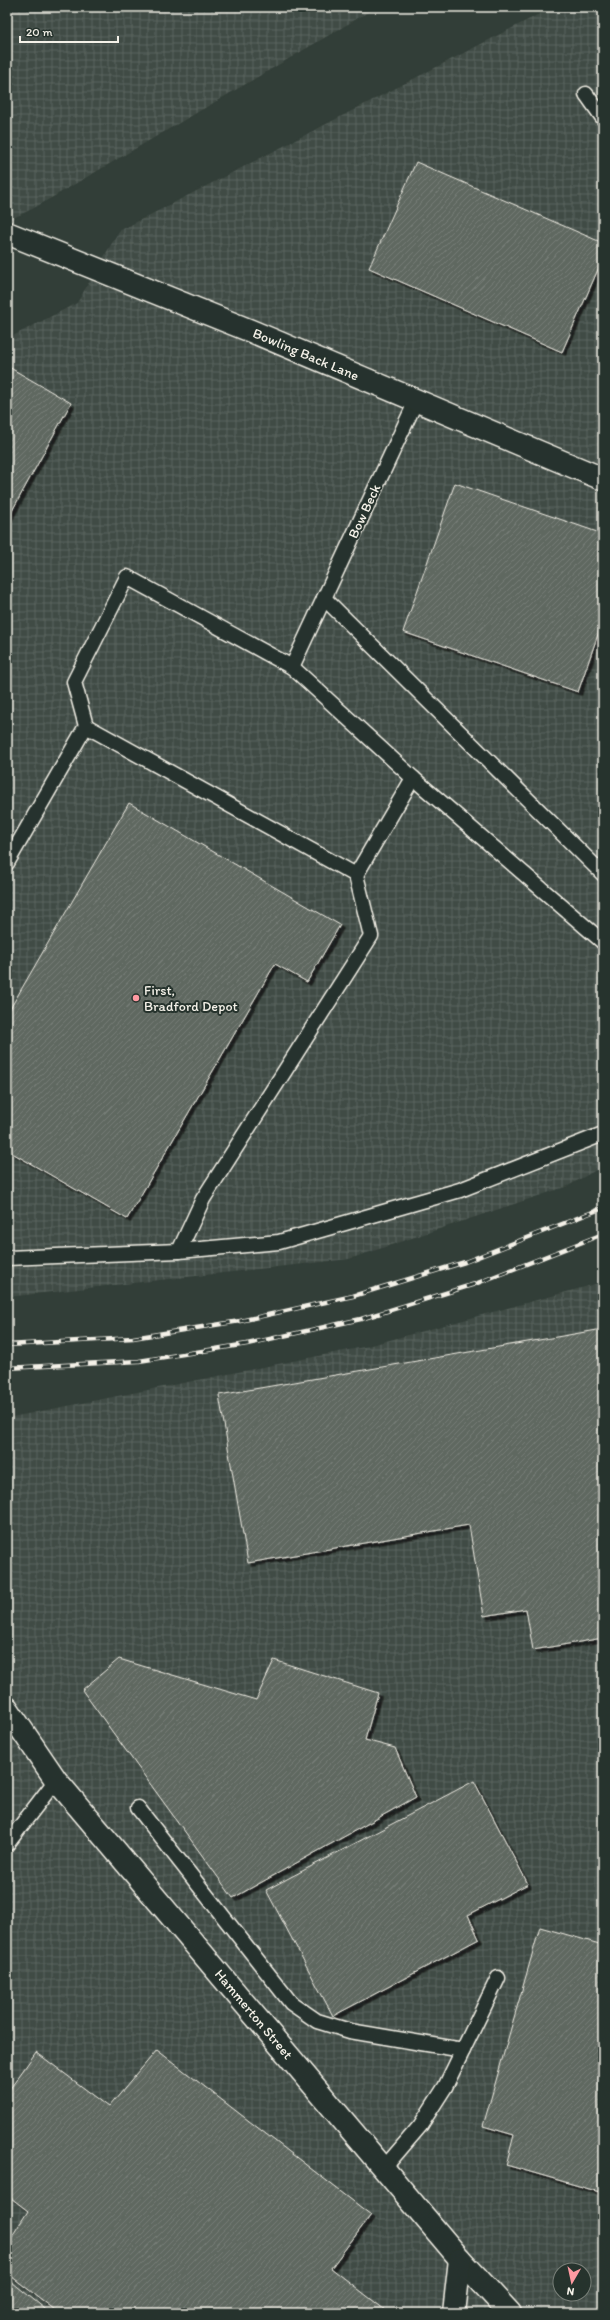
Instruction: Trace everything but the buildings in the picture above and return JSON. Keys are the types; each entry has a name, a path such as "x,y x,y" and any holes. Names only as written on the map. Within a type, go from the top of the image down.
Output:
{"street":[{"name":"Bowling Back Lane","path":"7,233 603,479"},
{"name":"Hammerton Street","path":"7,1708 56,1780 460,2259 510,2313"},
{"path":"454,2313 460,2259"}],"lane":[{"path":"586,94 603,118"},
{"name":"Bow Beck","path":"292,667 416,401"},
{"path":"7,863 86,726 74,682 127,577 292,667 413,778 603,942"},
{"path":"324,598 603,874"},
{"path":"86,726 356,875"},
{"path":"179,1251 203,1199 371,936 356,875 413,778"},
{"path":"7,1258 179,1251 279,1242 460,1190 603,1134"},
{"path":"7,1844 56,1780"},
{"path":"138,1808 291,2003 317,2021 350,2031 463,2050"},
{"path":"384,2168 420,2126 445,2087 498,1978"}],"shaded area":[{"path":"7,7 377,7 34,208 7,221"},
{"path":"553,7 603,7 603,1166 568,1186 349,1259 7,1297 7,339 77,303 119,231"},
{"path":"603,1282 603,2313 7,2313 7,1418 364,1347"}],"railway":[{"path":"7,1345 133,1338 240,1321 353,1296 465,1262 603,1208"},
{"path":"7,1368 139,1361 247,1344 361,1319 475,1284 603,1234"}],"place":[{"name":"First, Bradford Depot","path":"136,998"}]}
